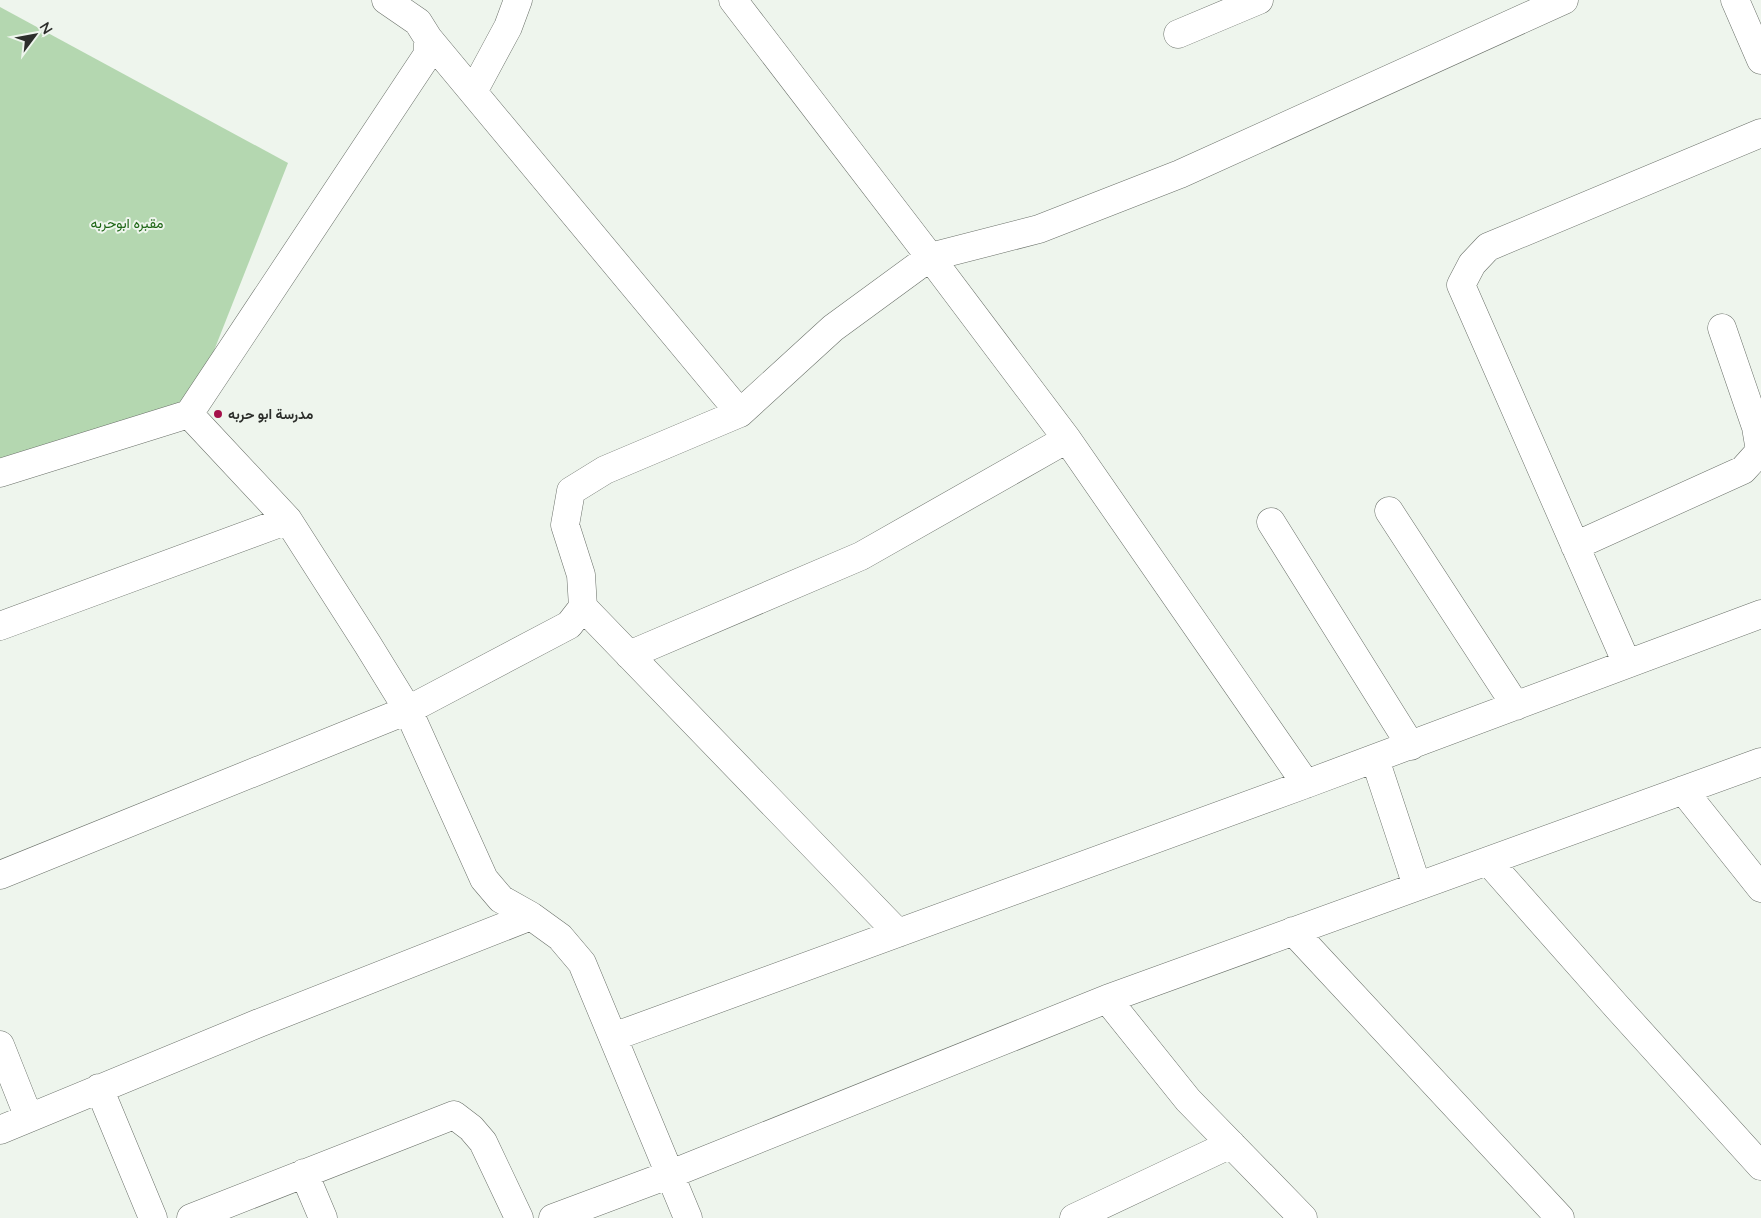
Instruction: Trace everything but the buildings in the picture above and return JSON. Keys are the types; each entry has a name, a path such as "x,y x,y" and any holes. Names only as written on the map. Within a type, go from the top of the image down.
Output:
{"street":[{"path":"386,0 418,22 428,38 740,413"},
{"path":"473,92 508,27 518,0"},
{"path":"733,0 1067,439 1306,784"},
{"path":"1178,34 1259,0"},
{"path":"898,933 583,607 581,575 565,525 571,491 604,470 740,413 833,328 930,257 1039,229 1180,174 1564,0"},
{"path":"1735,0 1761,60"},
{"path":"0,473 188,414 428,54 428,38"},
{"path":"1627,664 1461,284 1472,264 1488,246 1761,133"},
{"path":"1575,546 1743,470 1760,451 1756,427 1722,328"},
{"path":"188,414 288,520 408,710 484,879 500,899 531,916 560,937 582,963 688,1218"},
{"path":"629,655 861,556 1067,439"},
{"path":"1389,511 1516,706"},
{"path":"0,626 288,520"},
{"path":"1271,522 1411,746"},
{"path":"0,875 408,710 569,625 583,607"},
{"path":"613,1037 1411,746 1761,614"},
{"path":"1375,759 1417,886"},
{"path":"553,1218 671,1174 1107,999 1761,762"},
{"path":"1683,790 1761,888"},
{"path":"1488,861 1617,1008 1761,1166"},
{"path":"0,1130 99,1088 531,916"},
{"path":"1293,931 1560,1218"},
{"path":"1107,999 1188,1100 1303,1218"},
{"path":"0,1045 29,1118"},
{"path":"99,1088 153,1218"},
{"path":"191,1218 454,1115 471,1128 483,1142 520,1218"},
{"path":"1074,1218 1231,1144"},
{"path":"304,1174 323,1218"}],"green space":[{"name":"مقبره ابوحربه","path":"0,7 288,163 189,414 0,472"}],"place":[{"name":"مدرسة ابو حربه","path":"218,414"}]}
